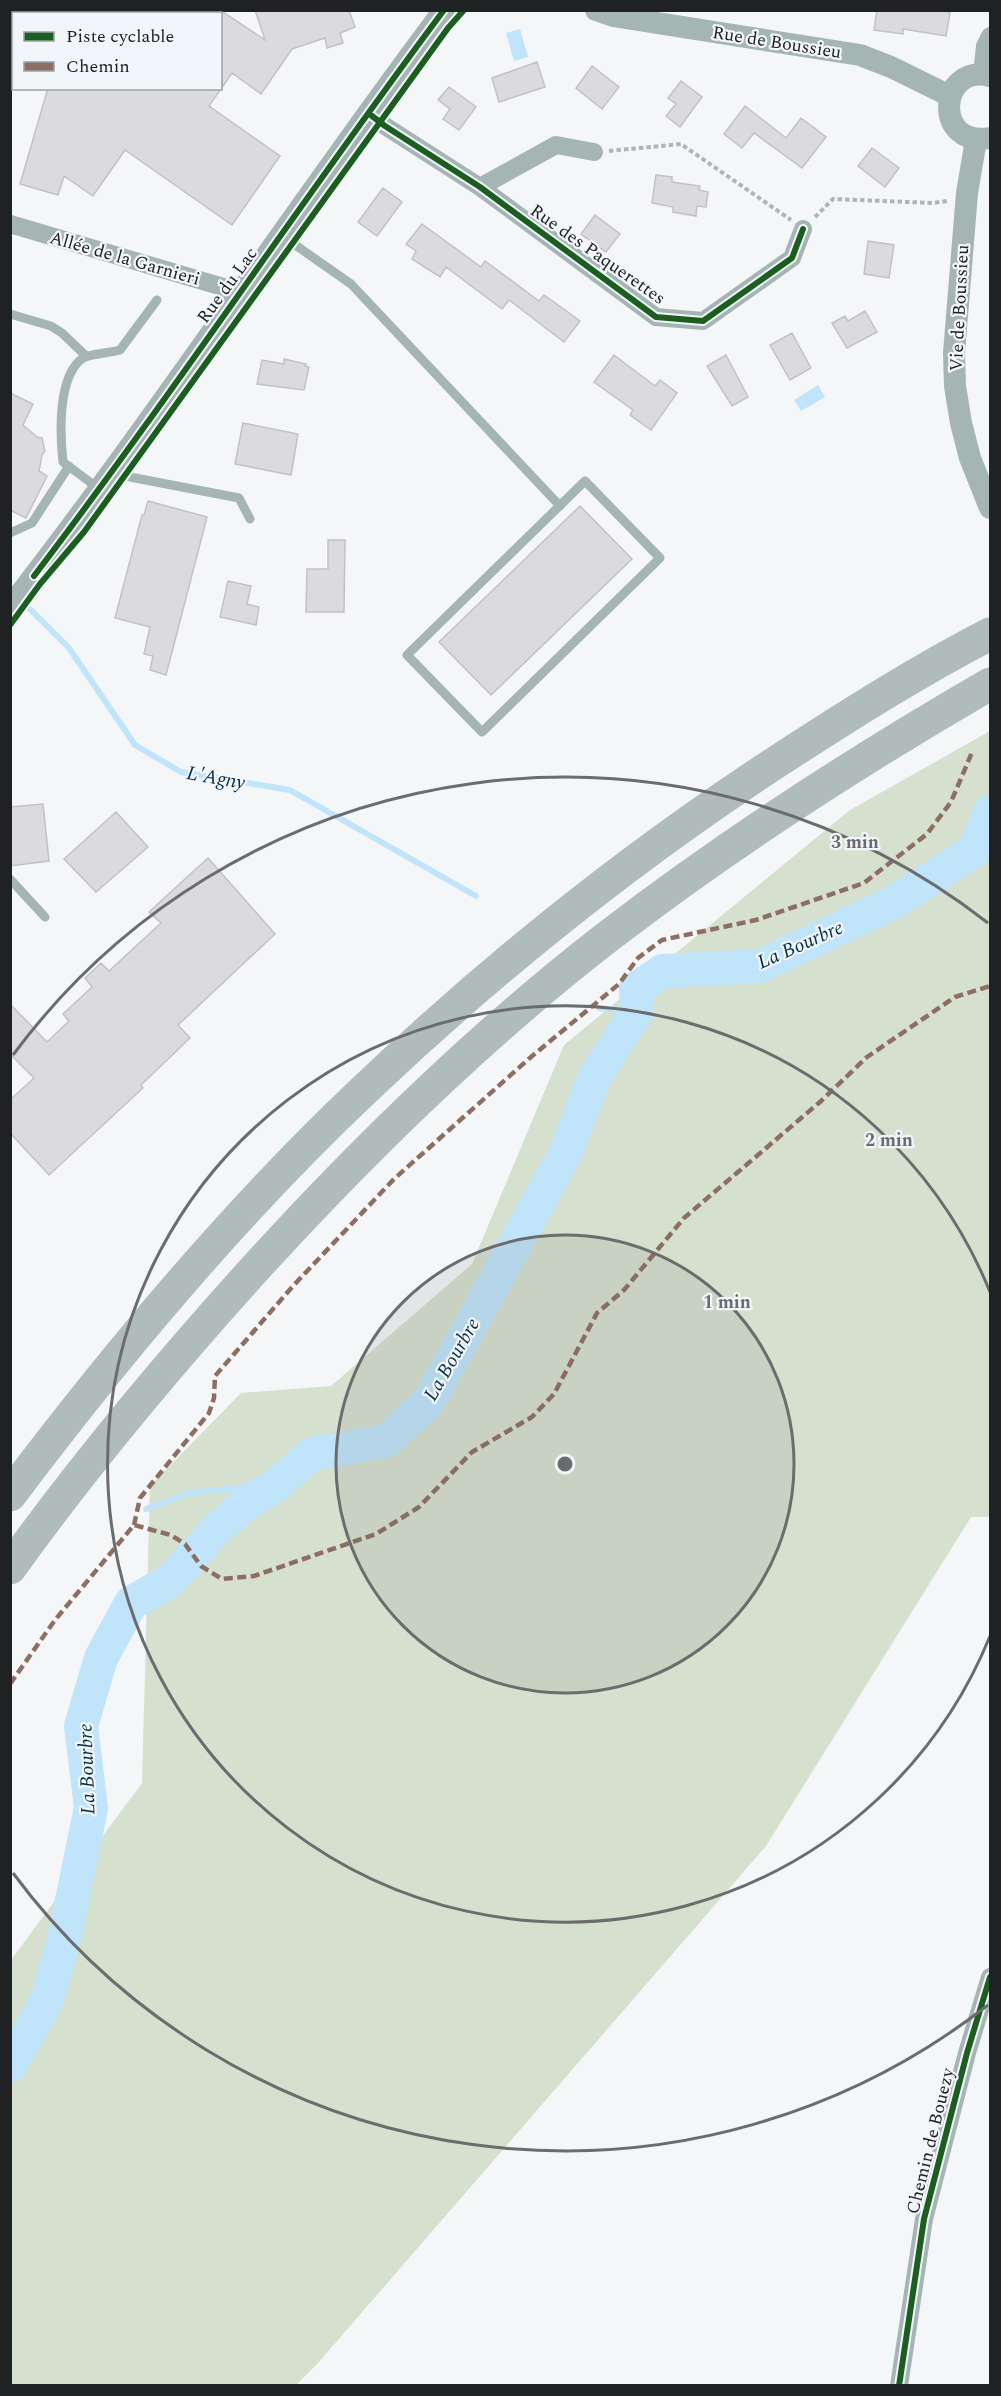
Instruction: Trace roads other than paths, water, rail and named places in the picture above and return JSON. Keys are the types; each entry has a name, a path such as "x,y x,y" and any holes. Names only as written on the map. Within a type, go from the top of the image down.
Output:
{"highway":[{"path":"10,1495 73,1412 175,1288 297,1156 361,1092 484,982 599,888 730,792 858,709 990,634"},
{"path":"10,1568 109,1439 211,1317 330,1187 395,1122 466,1057 596,946 767,820 891,741 990,684"}],"street":[{"name":"Rue du Lac","path":"10,607 100,489 367,112 444,10"},
{"name":"Rue de Boussieu","path":"596,10 613,16 860,56 891,67 950,96"},
{"path":"983,139 964,136 950,118 948,107 950,96 965,78 986,76 986,46 990,36"},
{"name":"Rue des Paquerettes","path":"367,112 480,188 656,317 703,321 792,258 803,229"},
{"name":"Vie de Boussieu","path":"983,139 967,194 954,353 955,386 961,423 970,458 990,508"},
{"path":"480,188 556,145 594,152"},
{"name":"Allée de la Garnieri","path":"10,224 240,292"},
{"name":"Chemin de Bouezy","path":"899,2385 924,2219 990,1977"}],"lane":[{"path":"281,235 351,284 560,506"},
{"path":"100,489 63,462 61,425 65,387 77,363 86,356 120,350 157,300"},
{"path":"10,314 51,326 62,333 86,356"},
{"path":"10,533 32,524 69,466"},
{"path":"115,468 130,477 239,498 250,519"},
{"path":"585,481 660,558 482,732 407,655 560,506 585,481"},
{"path":"10,879 45,917"}],"water":[{"path":"520,29 528,57 514,61 506,33"},
{"path":"818,385 825,397 801,411 794,400"}],"waterway":[{"name":"L'Agny","path":"21,600 69,648 135,745 181,772 290,790 476,896"},
{"name":"La Bourbre","path":"10,2066 47,2000 63,1944 91,1808 81,1726 101,1658 131,1603 171,1580 214,1532 245,1504 278,1484 311,1454 386,1441 429,1401 565,1154 595,1076 637,1012 636,989 663,971 760,966 894,902 974,851 990,812"},
{"name":"L'Agny","path":"599,1008 637,1012"},
{"path":"146,1509 189,1493 278,1484"}],"railway":[{"path":"51,12 55,10"},
{"path":"76,12 81,10"}]}
